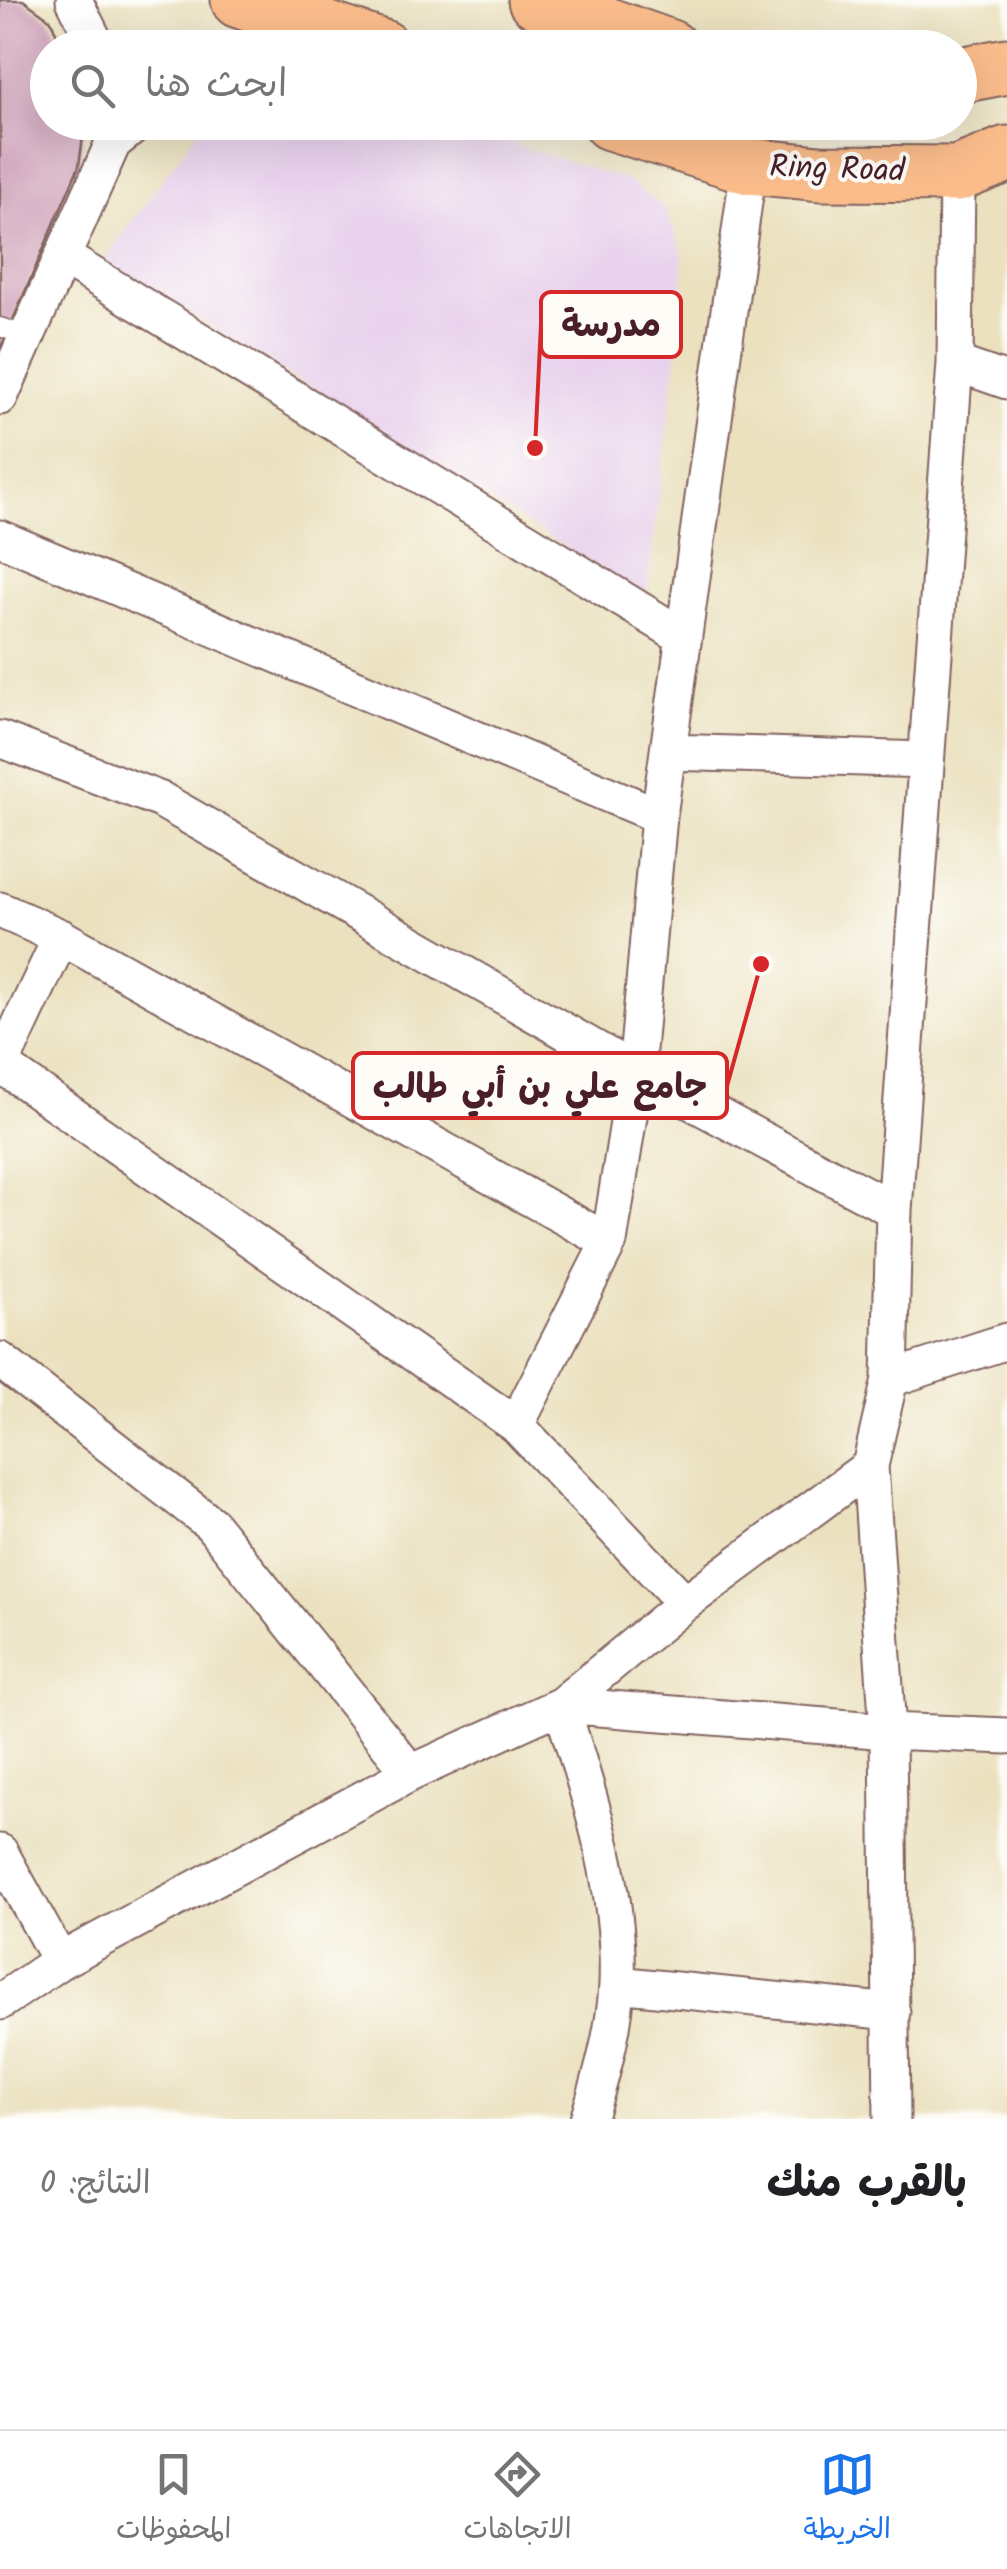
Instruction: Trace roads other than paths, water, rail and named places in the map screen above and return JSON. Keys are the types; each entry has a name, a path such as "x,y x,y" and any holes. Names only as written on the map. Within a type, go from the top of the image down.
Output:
{"main road":[{"path":"239,0 331,30"},
{"path":"536,0 620,30"},
{"path":"977,72 1007,66"},
{"name":"Ring Road","path":"667,140 749,166 820,173 982,164"}],"street":[{"path":"74,0 89,30"},
{"path":"303,30 316,25"},
{"path":"0,397 14,331 63,257 116,140"},
{"path":"892,2119 888,1731 870,1466 890,1380 894,1210 955,364 982,164"},
{"path":"516,1425 609,1242 636,1072 659,816 749,166"},
{"path":"63,257 684,637"},
{"path":"955,364 1007,381"},
{"path":"0,538 659,816"},
{"path":"0,739 161,800 636,1072 894,1210"},
{"path":"668,752 926,760"},
{"path":"0,910 61,936 609,1242"},
{"path":"61,936 0,1066 516,1425 685,1603"},
{"path":"890,1380 1007,1341"},
{"path":"0,1360 211,1524 411,1772"},
{"path":"0,2002 60,1961 411,1772 560,1706 685,1603 870,1466"},
{"path":"560,1706 1007,1736"},
{"path":"560,1706 593,1809 611,1890 617,1984 602,2076 588,2119"},
{"path":"0,1852 60,1961"},
{"path":"617,1984 892,2012"}],"place":[{"name":"مدرسة","path":"535,448"},
{"name":"جامع علي بن أبي طالب","path":"761,964"}]}
